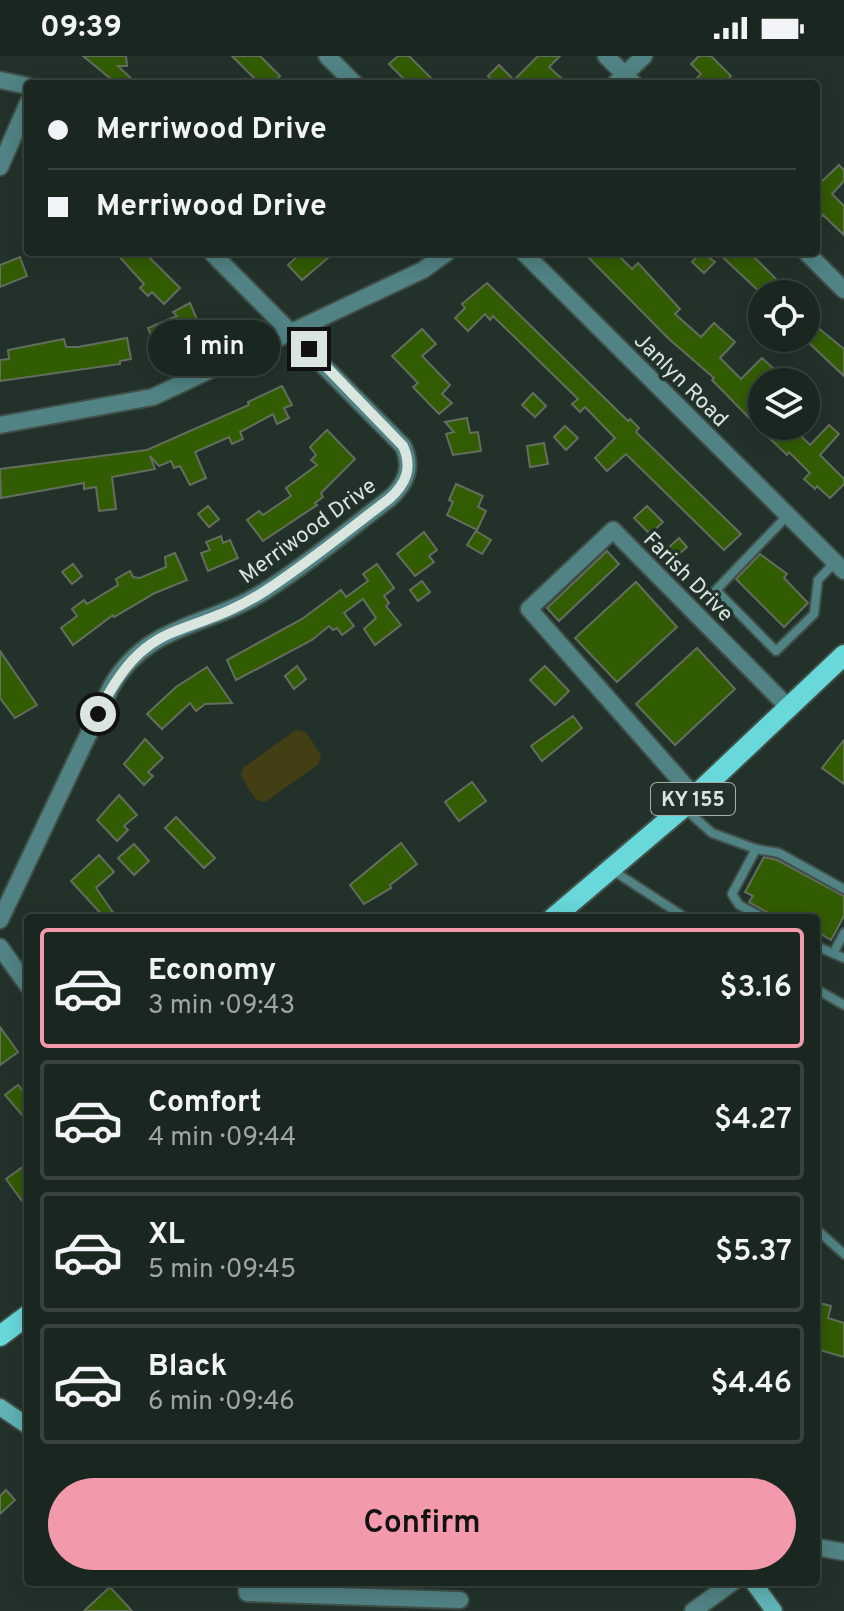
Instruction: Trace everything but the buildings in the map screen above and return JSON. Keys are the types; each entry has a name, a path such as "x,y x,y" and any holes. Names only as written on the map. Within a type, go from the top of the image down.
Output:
{"main road":[{"name":"KY 155","path":"558,914 689,802 844,655"},
{"path":"0,1336 24,1318"}],"street":[{"path":"327,56 351,80"},
{"path":"606,56 624,80"},
{"path":"626,80 644,56"},
{"path":"0,80 24,85"},
{"path":"0,167 24,112"},
{"name":"Merriwood Drive","path":"0,920 111,687 131,657 154,639 263,592 389,499 404,482 408,464 403,446 215,256"},
{"path":"0,425 153,397 423,270 442,256"},
{"name":"Janlyn Road","path":"527,256 840,566"},
{"path":"810,256 844,290"},
{"name":"Farish Drive","path":"689,802 529,609 613,530 789,708"},
{"path":"0,947 24,980"},
{"path":"0,1407 24,1423"},
{"path":"820,1548 844,1552"},
{"path":"247,1586 247,1593 350,1604 460,1600"},
{"path":"693,1611 727,1586"},
{"path":"756,1586 774,1611"}],"lane":[{"path":"788,515 716,590 776,651 814,614 818,580 840,566"},
{"path":"689,802 712,833 756,849 779,853 844,889"},
{"path":"756,849 732,894 739,905 756,914"},
{"path":"612,869 680,914"},
{"path":"834,952 844,933"},
{"path":"820,947 844,958"},
{"path":"820,991 844,1005"},
{"path":"820,1233 844,1254"}],"shaded area":[{"path":"296,730 306,732 321,755 319,764 265,802 256,800 241,776 243,768"}],"route":[{"path":"98,714 117,677 131,657 142,648 154,639 263,592 389,499 404,482 408,464 403,446 309,349"}]}
